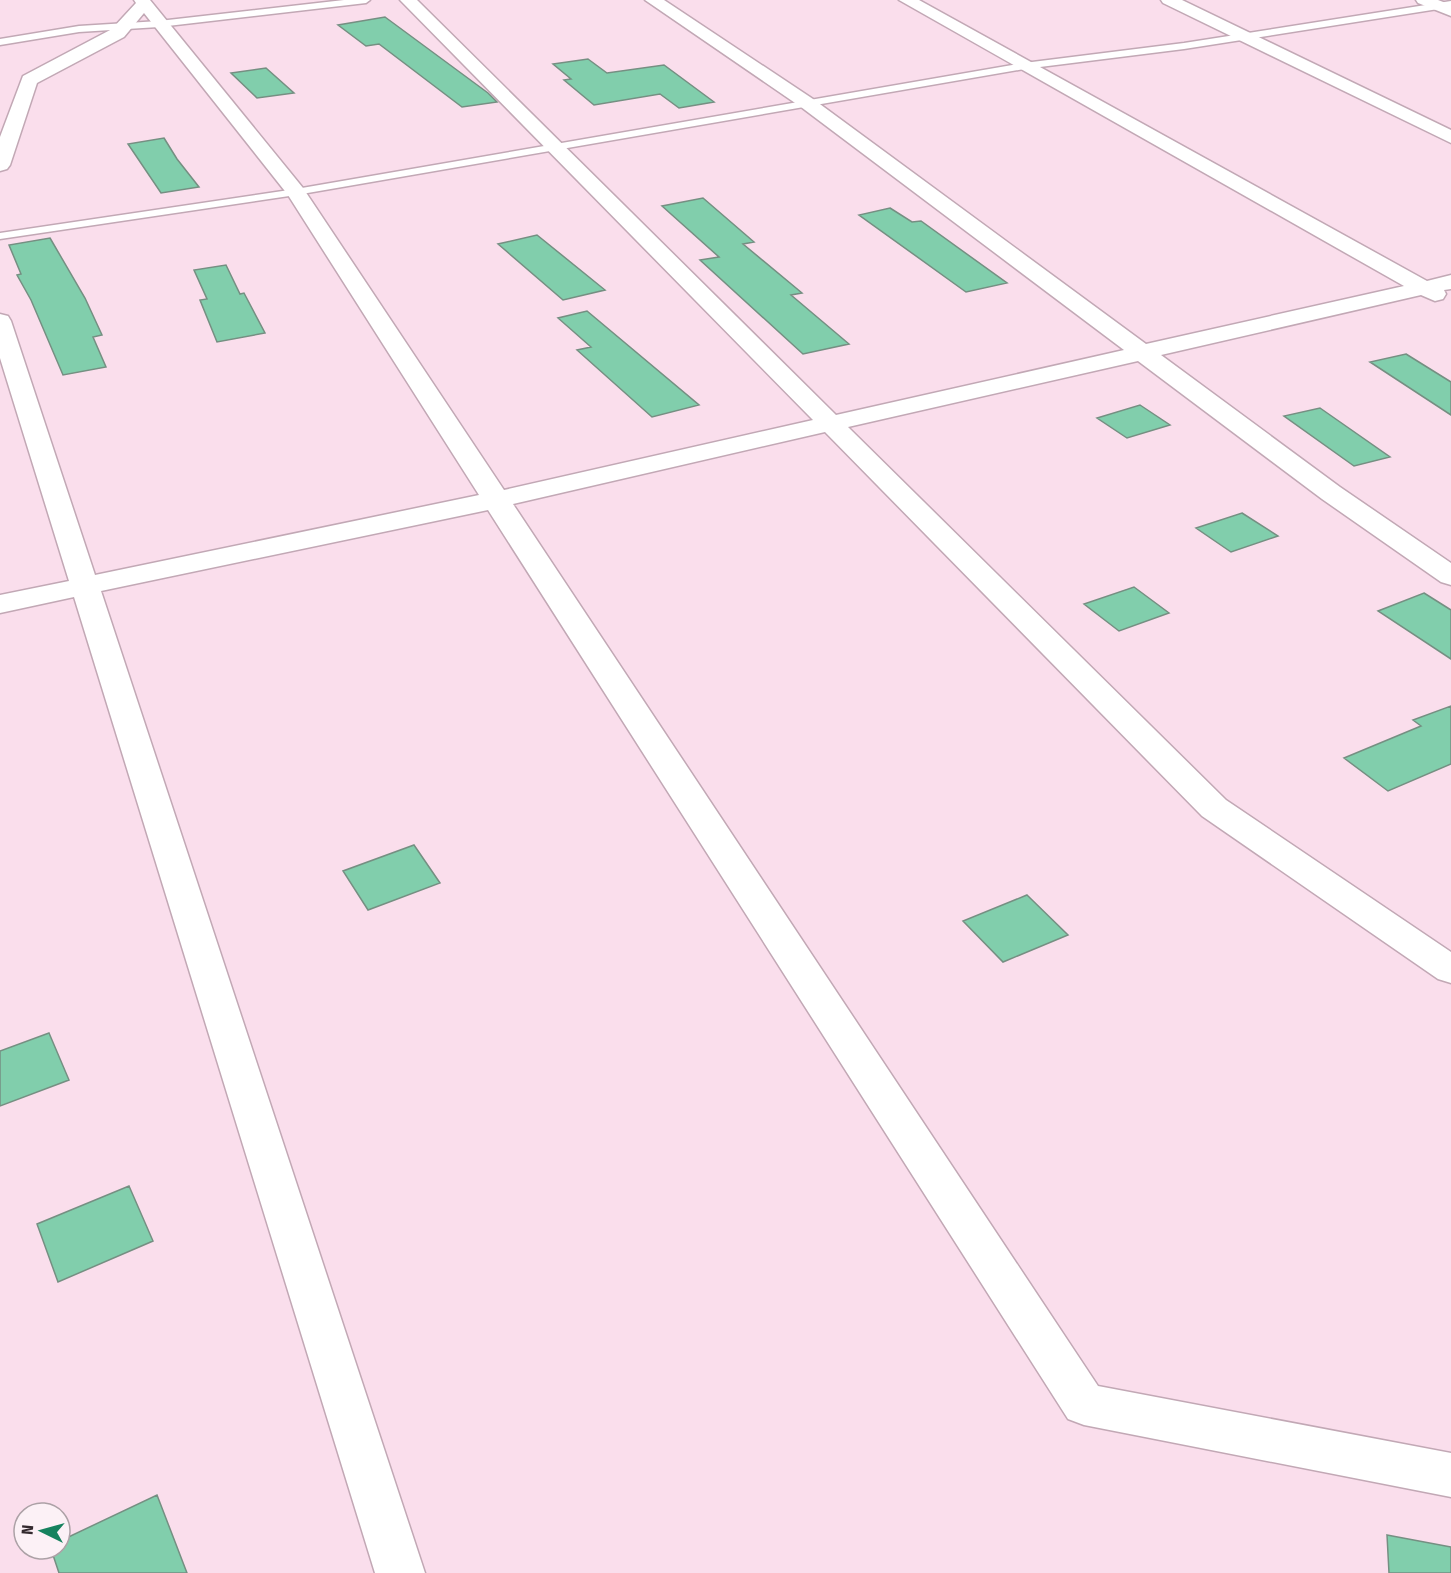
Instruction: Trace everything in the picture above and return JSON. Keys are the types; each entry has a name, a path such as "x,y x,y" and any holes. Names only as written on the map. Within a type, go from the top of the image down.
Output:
{"street":[{"path":"408,0 1214,808 1451,970"},
{"path":"653,0 807,103 1331,493 1451,576"},
{"path":"907,0 1451,303"},
{"path":"1169,0 1451,137"},
{"path":"0,165 29,80 118,33 142,13 296,192 1084,1404 1451,1475"},
{"path":"0,604 496,500 1451,282"},
{"path":"0,321 400,1573"}],"lane":[{"path":"0,42 142,13 366,0"},
{"path":"0,236 296,192 1024,66 1184,46 1441,5"}],"building":[{"path":"385,17 497,102 462,107 379,44 366,46 338,25"},
{"path":"588,59 607,73 664,65 714,102 679,108 660,94 594,105 564,80 571,79 553,64"},
{"path":"266,68 294,93 257,98 231,73"},
{"path":"164,138 199,187 161,193 128,144"},
{"path":"703,198 754,242 743,244 802,293 791,295 849,344 803,354 700,260 719,257 662,206"},
{"path":"890,208 912,222 921,221 1007,283 966,292 859,215"},
{"path":"537,235 605,290 563,300 498,244"},
{"path":"50,238 85,298 102,335 93,337 106,367 63,375 31,300 17,275 21,274 9,245"},
{"path":"226,265 240,294 244,293 265,333 217,342 200,300 207,299 194,270"},
{"path":"587,311 699,405 652,417 577,350 591,347 558,318"},
{"path":"1406,354 1451,382 1451,415 1370,362"},
{"path":"1140,405 1170,425 1127,438 1097,418"},
{"path":"1320,408 1390,457 1354,466 1284,416"},
{"path":"1242,513 1278,536 1231,552 1196,528"},
{"path":"1134,587 1169,613 1119,631 1084,604"},
{"path":"1424,593 1451,610 1451,659 1378,611"},
{"path":"1451,706 1451,764 1388,791 1344,758 1421,726 1413,720"},
{"path":"414,845 440,883 368,910 343,871"},
{"path":"1027,895 1068,935 1003,962 963,921"},
{"path":"49,1033 69,1080 0,1106 0,1051"},
{"path":"129,1186 153,1241 58,1282 37,1224"},
{"path":"157,1495 187,1573 59,1573 55,1561 72,1561 72,1535"},
{"path":"1387,1535 1451,1547 1451,1573 1389,1573"}]}
